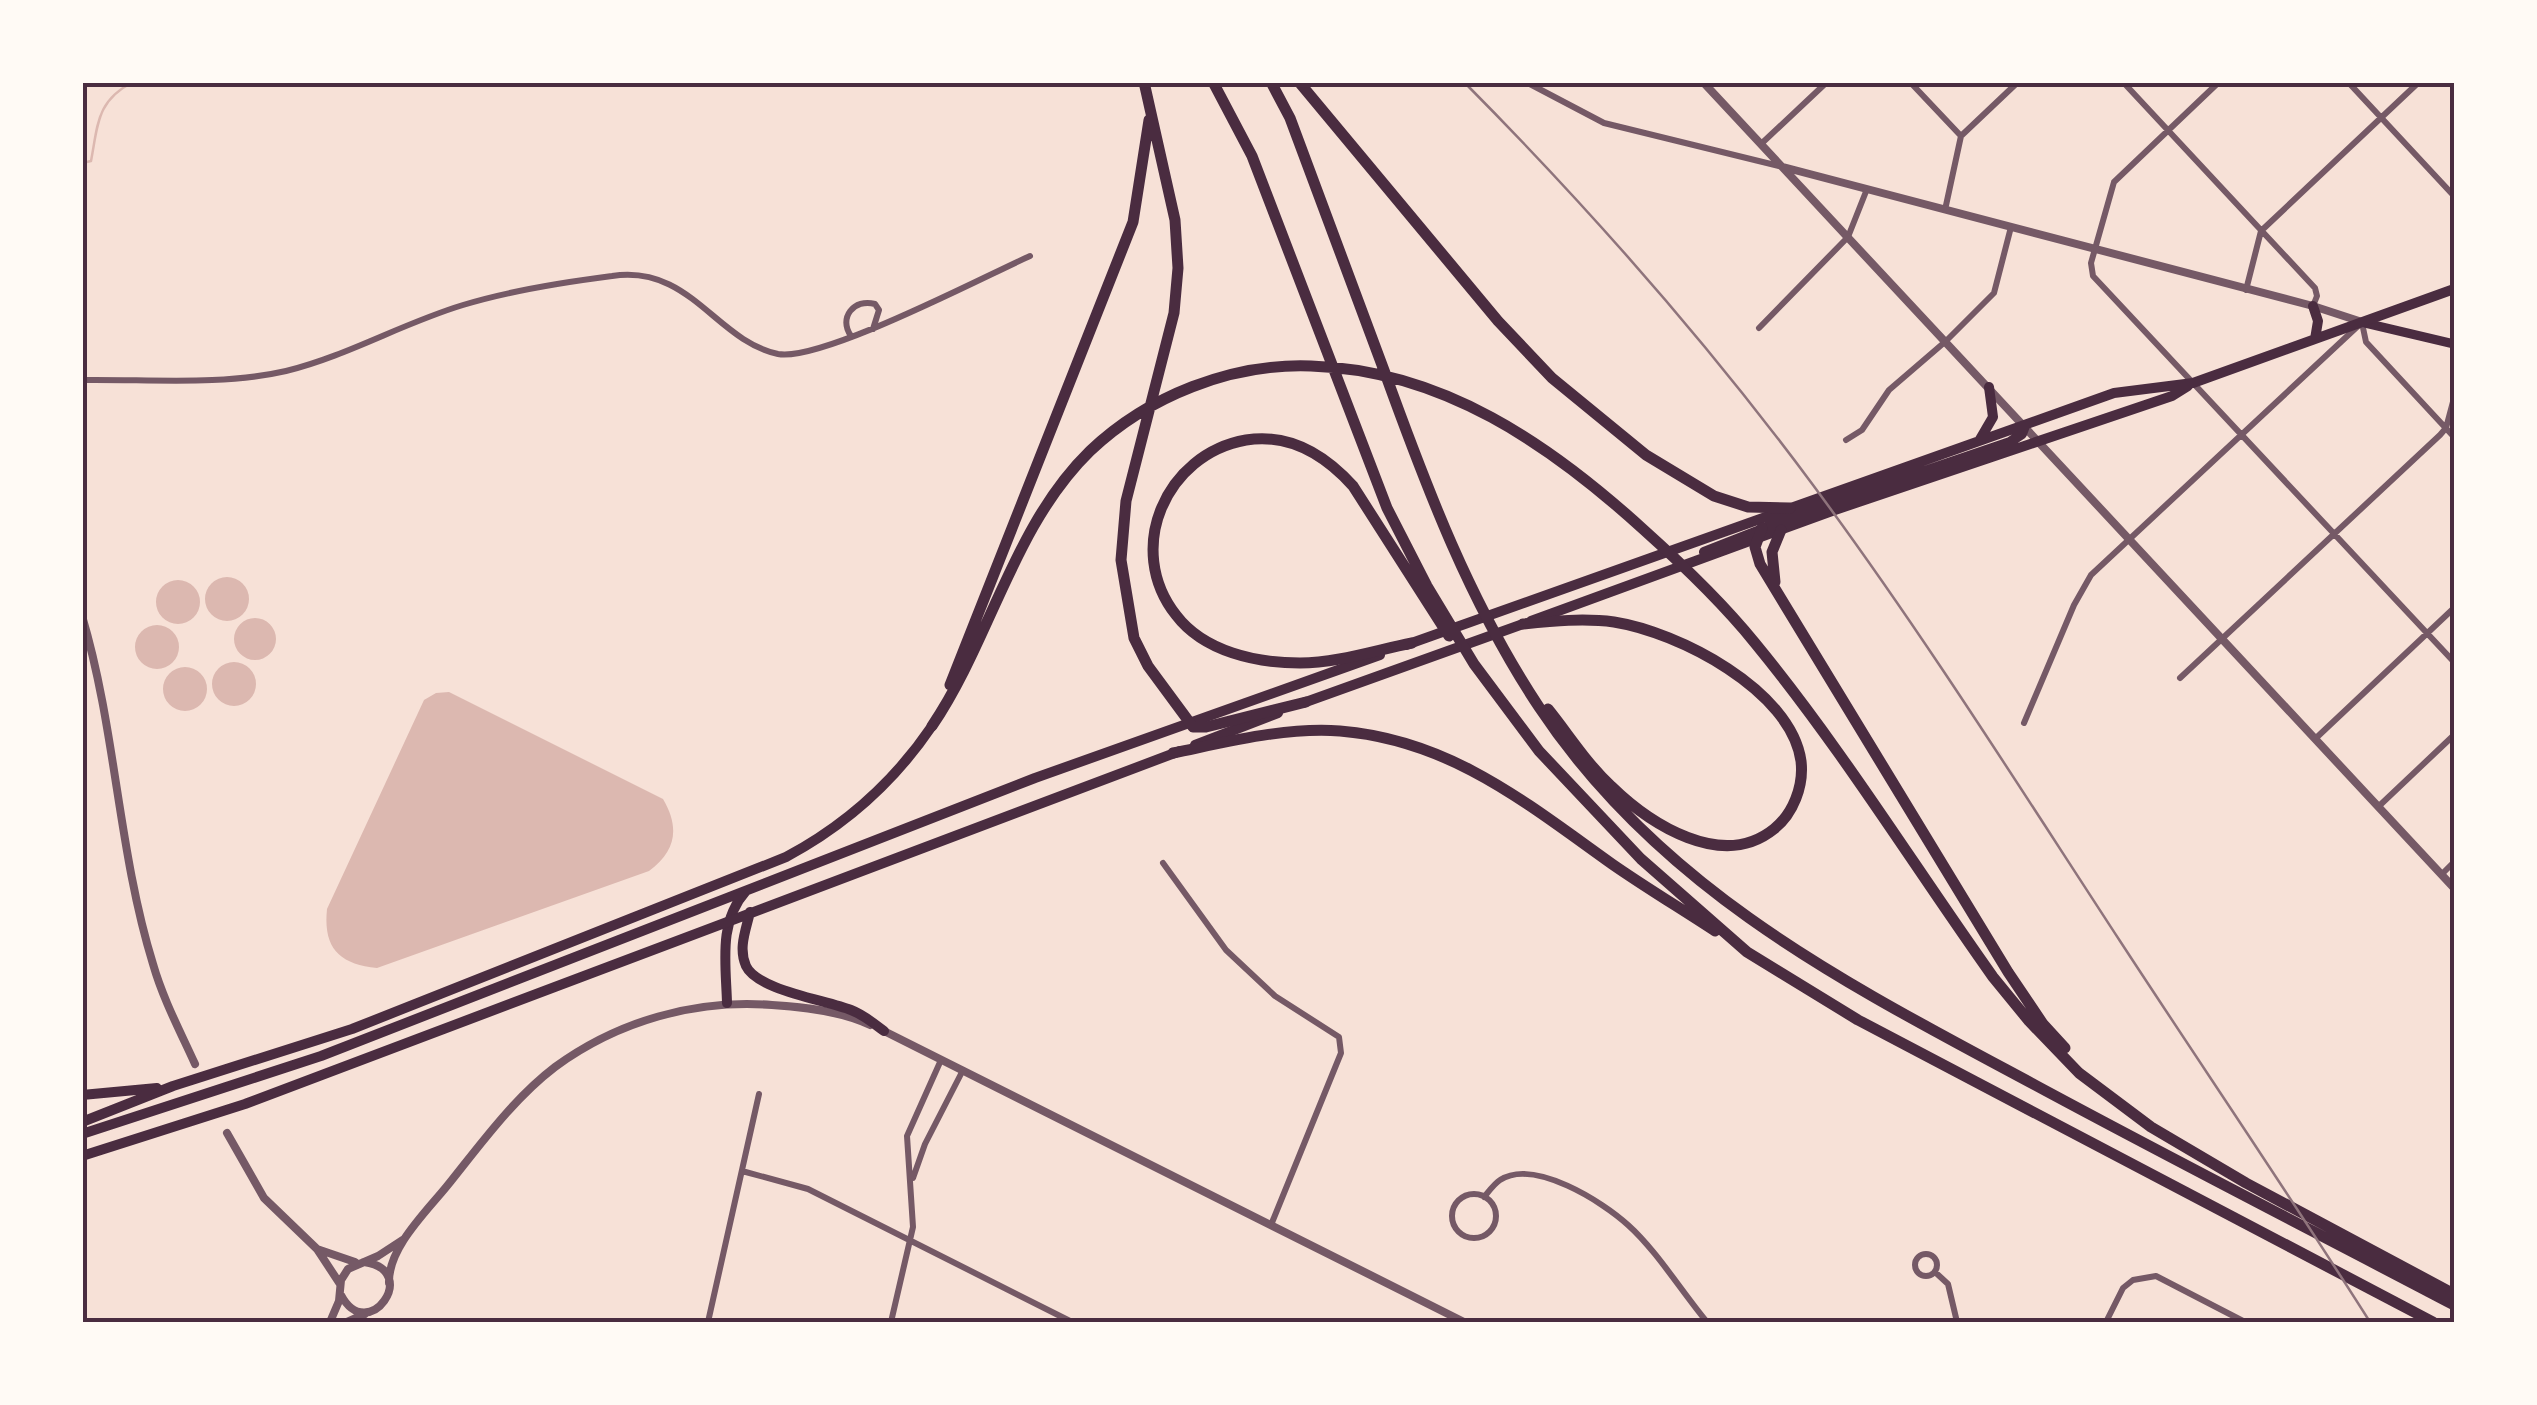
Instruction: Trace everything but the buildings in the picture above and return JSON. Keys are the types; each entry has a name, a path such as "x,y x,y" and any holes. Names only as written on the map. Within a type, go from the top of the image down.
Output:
{"highway":[{"path":"1144,82 1175,220 1178,268 1174,313 1126,502 1120,560 1134,638 1148,666 1188,723 1206,728 1306,702"},
{"path":"1213,82 1252,156 1386,508 1454,632 1517,722"},
{"path":"1271,82 1290,118 1446,534 1510,661 1554,729 1604,790 1682,867 1753,924 1872,998 2454,1305"},
{"path":"1300,82 1498,321 1565,389 1646,455 1714,496 1748,508 1790,508"},
{"path":"932,726 1127,239 1150,106"},
{"path":"932,726 965,672 1026,542 1059,486 1093,448 1137,416 1163,400 1251,370 1298,366 1362,371 1431,388 1479,410 1542,447 1598,489 1693,576 1753,640 1798,697 2006,994 2053,1046 2108,1096 2182,1147 2454,1294"},
{"path":"1412,643 1300,663 1238,654 1204,640 1175,615 1156,572 1154,527 1169,490 1202,457 1242,441 1283,440 1326,460 1353,486 1438,622 1539,751 1614,833 1748,952"},
{"path":"1782,530 1772,552 1772,571 1786,608"},
{"path":"1759,534 1760,564 2025,1000 2108,1096"},
{"path":"1510,661 1612,786 1678,833 1696,841 1756,841 1778,826 1794,802 1801,761 1793,738 1754,688 1721,664 1681,642 1619,623 1583,620 1523,624"},
{"path":"1173,754 1252,737 1310,730 1392,739 1441,754 1497,784 1748,952 1858,1020 2434,1322"}],"main road":[{"path":"82,1134 321,1056 1066,766 1790,508 2114,394 2193,383 2454,290"},
{"path":"2314,306 2318,327 2315,339"},
{"path":"2362,322 2454,344"},
{"path":"1759,534 1782,530 2038,443 2172,396 2193,383"},
{"path":"1978,442 1993,417 1989,387"},
{"path":"82,1158 245,1104 1306,702 1647,579 2010,442 2025,431 2025,426"},
{"path":"82,1122 173,1086 388,1015 786,857 818,839 875,795 932,726"},
{"path":"727,1003 729,921 732,909 747,890"},
{"path":"750,912 742,950 752,976 862,1015 884,1031"},
{"path":"82,1096 173,1086"}],"street":[{"path":"1526,82 1604,122 2314,306 2362,322"},
{"path":"1703,82 2454,888"},
{"path":"1761,144 1827,82"},
{"path":"1910,82 1960,136"},
{"path":"1944,210 1960,136 2018,82"},
{"path":"2123,82 2314,288 2314,306"},
{"path":"2219,82 2114,182 2091,263 2093,276 2454,662"},
{"path":"2348,82 2454,196"},
{"path":"2246,290 2261,231 2420,82"},
{"path":"1759,328 1848,237 1867,189"},
{"path":"1846,440 1862,430 1889,390 1946,342 1994,293 2010,228"},
{"path":"82,380 264,375 290,370 464,304 625,274 666,282 752,342 774,353 797,354 873,328 1030,256"},
{"path":"851,336 846,318 853,307 863,302 874,304 879,310 873,328"},
{"path":"2362,322 2366,342 2454,437"},
{"path":"2024,723 2082,587 2105,560 2362,322"},
{"path":"2180,678 2446,428 2454,398"},
{"path":"2314,739 2454,608"},
{"path":"82,616 103,702 121,817 149,950 159,984 195,1064"},
{"path":"2378,806 2454,735"},
{"path":"2442,874 2454,862"},
{"path":"1163,863 1205,925 1236,960 1275,996 1332,1031 1342,1044 1271,1225"},
{"path":"347,1322 372,1311 386,1299 391,1266 408,1236 492,1130 553,1068 595,1043 650,1019 727,1003 788,1006 846,1016 884,1031 1464,1322"},
{"path":"891,1322 914,1213 906,1136 942,1059"},
{"path":"911,1184 925,1144 963,1070"},
{"path":"708,1322 759,1094"},
{"path":"227,1133 264,1198 317,1249 352,1309 372,1311"},
{"path":"742,1171 808,1189 1056,1319 1072,1322"},
{"path":"1484,1196 1495,1210 1495,1225 1484,1236 1466,1237 1453,1224 1454,1206 1465,1196 1484,1196 1500,1180 1516,1174 1562,1183 1597,1202 1630,1226 1707,1322"},
{"path":"330,1322 345,1272 408,1236"},
{"path":"317,1249 381,1268 390,1284"},
{"path":"1935,1272 1948,1284 1958,1322"},
{"path":"2106,1322 2123,1288 2133,1280 2156,1276 2245,1322"}],"shaded area":[{"path":"227,577 242,584 249,599 242,614 227,621 212,614 205,599 212,584"},
{"path":"178,580 193,587 200,602 193,617 178,624 163,617 156,602 163,587"},
{"path":"255,618 270,624 276,639 270,654 255,660 240,654 234,639 240,624"},
{"path":"157,625 172,632 179,647 172,662 157,669 142,662 135,647 142,632"},
{"path":"234,662 249,669 256,684 249,699 234,706 219,699 212,684 219,669"},
{"path":"185,667 200,674 207,689 200,704 185,711 170,704 163,689 170,674"},
{"path":"449,692 663,799 672,820 670,847 649,871 377,968 353,963 331,944 327,909 424,700 436,693"}],"waterway":[{"path":"82,163 91,161 105,106 133,82"}],"railway":[{"path":"1464,82 1646,277 1813,485 1970,711 2370,1322"}]}
